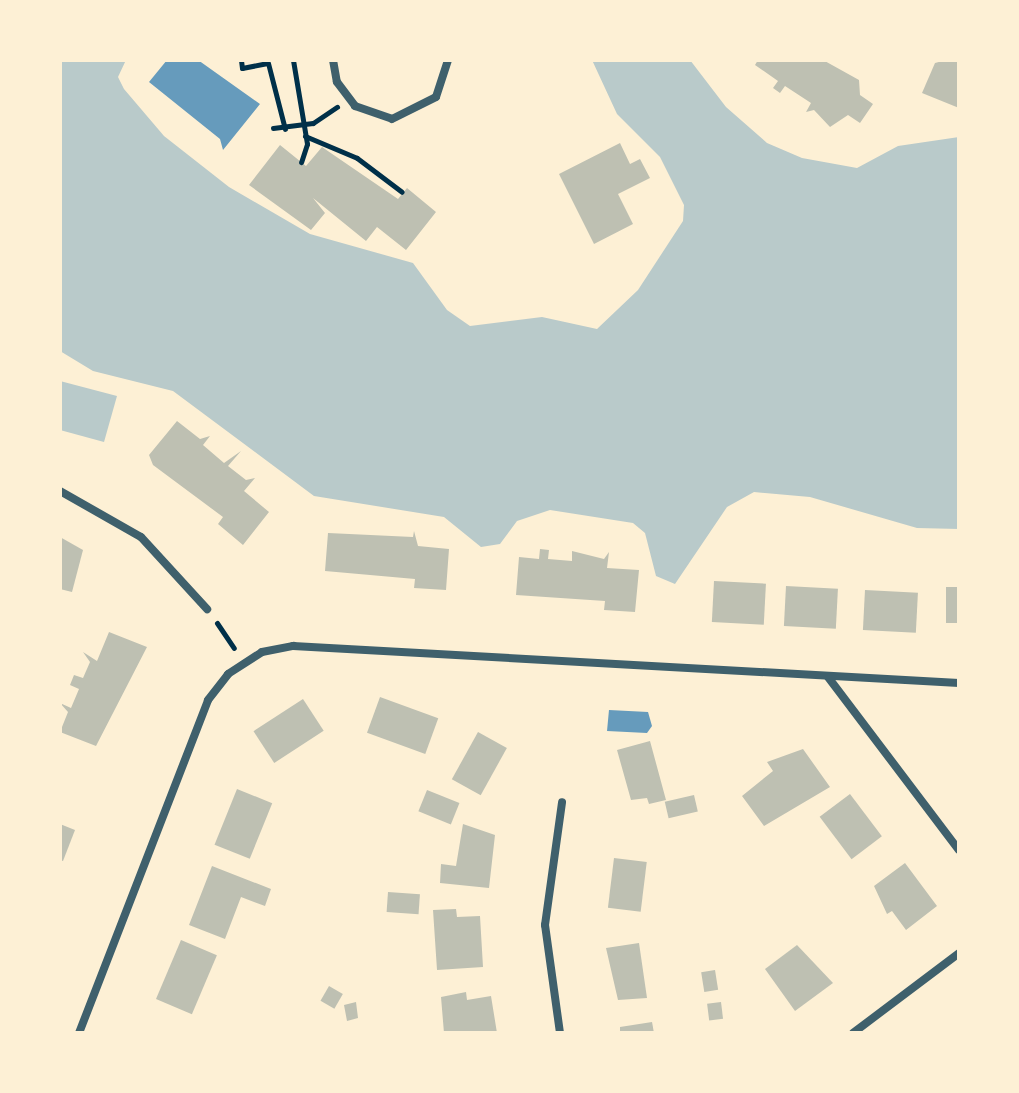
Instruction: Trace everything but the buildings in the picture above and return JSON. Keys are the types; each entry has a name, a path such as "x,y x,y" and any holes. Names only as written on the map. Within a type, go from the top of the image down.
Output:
{"street":[{"path":"333,60 347,99 372,116 412,114 441,89 448,60"},
{"path":"60,491 141,537 207,609"},
{"path":"79,1033 208,700 243,662 293,646 959,683"},
{"path":"828,677 959,850"},
{"path":"560,1033 545,925 562,802"},
{"path":"853,1033 959,953"}],"path":[{"path":"241,60 242,68 268,63 285,129"},
{"path":"293,60 305,136 301,162"},
{"path":"273,128 303,126 347,99"},
{"path":"305,136 357,158 402,192"},
{"path":"207,609 243,662"}],"shaded area":[{"path":"60,60 126,60 118,77 124,89 164,136 229,187 310,234 413,263 447,310 470,326 542,317 597,329 638,290 683,221 684,205 660,157 617,114 592,60 690,60 726,107 767,143 802,158 857,168 898,146 959,137 959,529 917,528 810,497 754,492 727,507 675,584 656,576 645,533 633,523 550,510 517,521 500,544 481,547 444,517 314,496 173,391 93,371 60,351"},
{"path":"60,381 117,396 104,442 60,430"}],"water":[{"path":"167,60 198,60 260,104 223,150 220,139 149,82"},
{"path":"609,710 648,712 652,726 647,733 607,731"}]}
